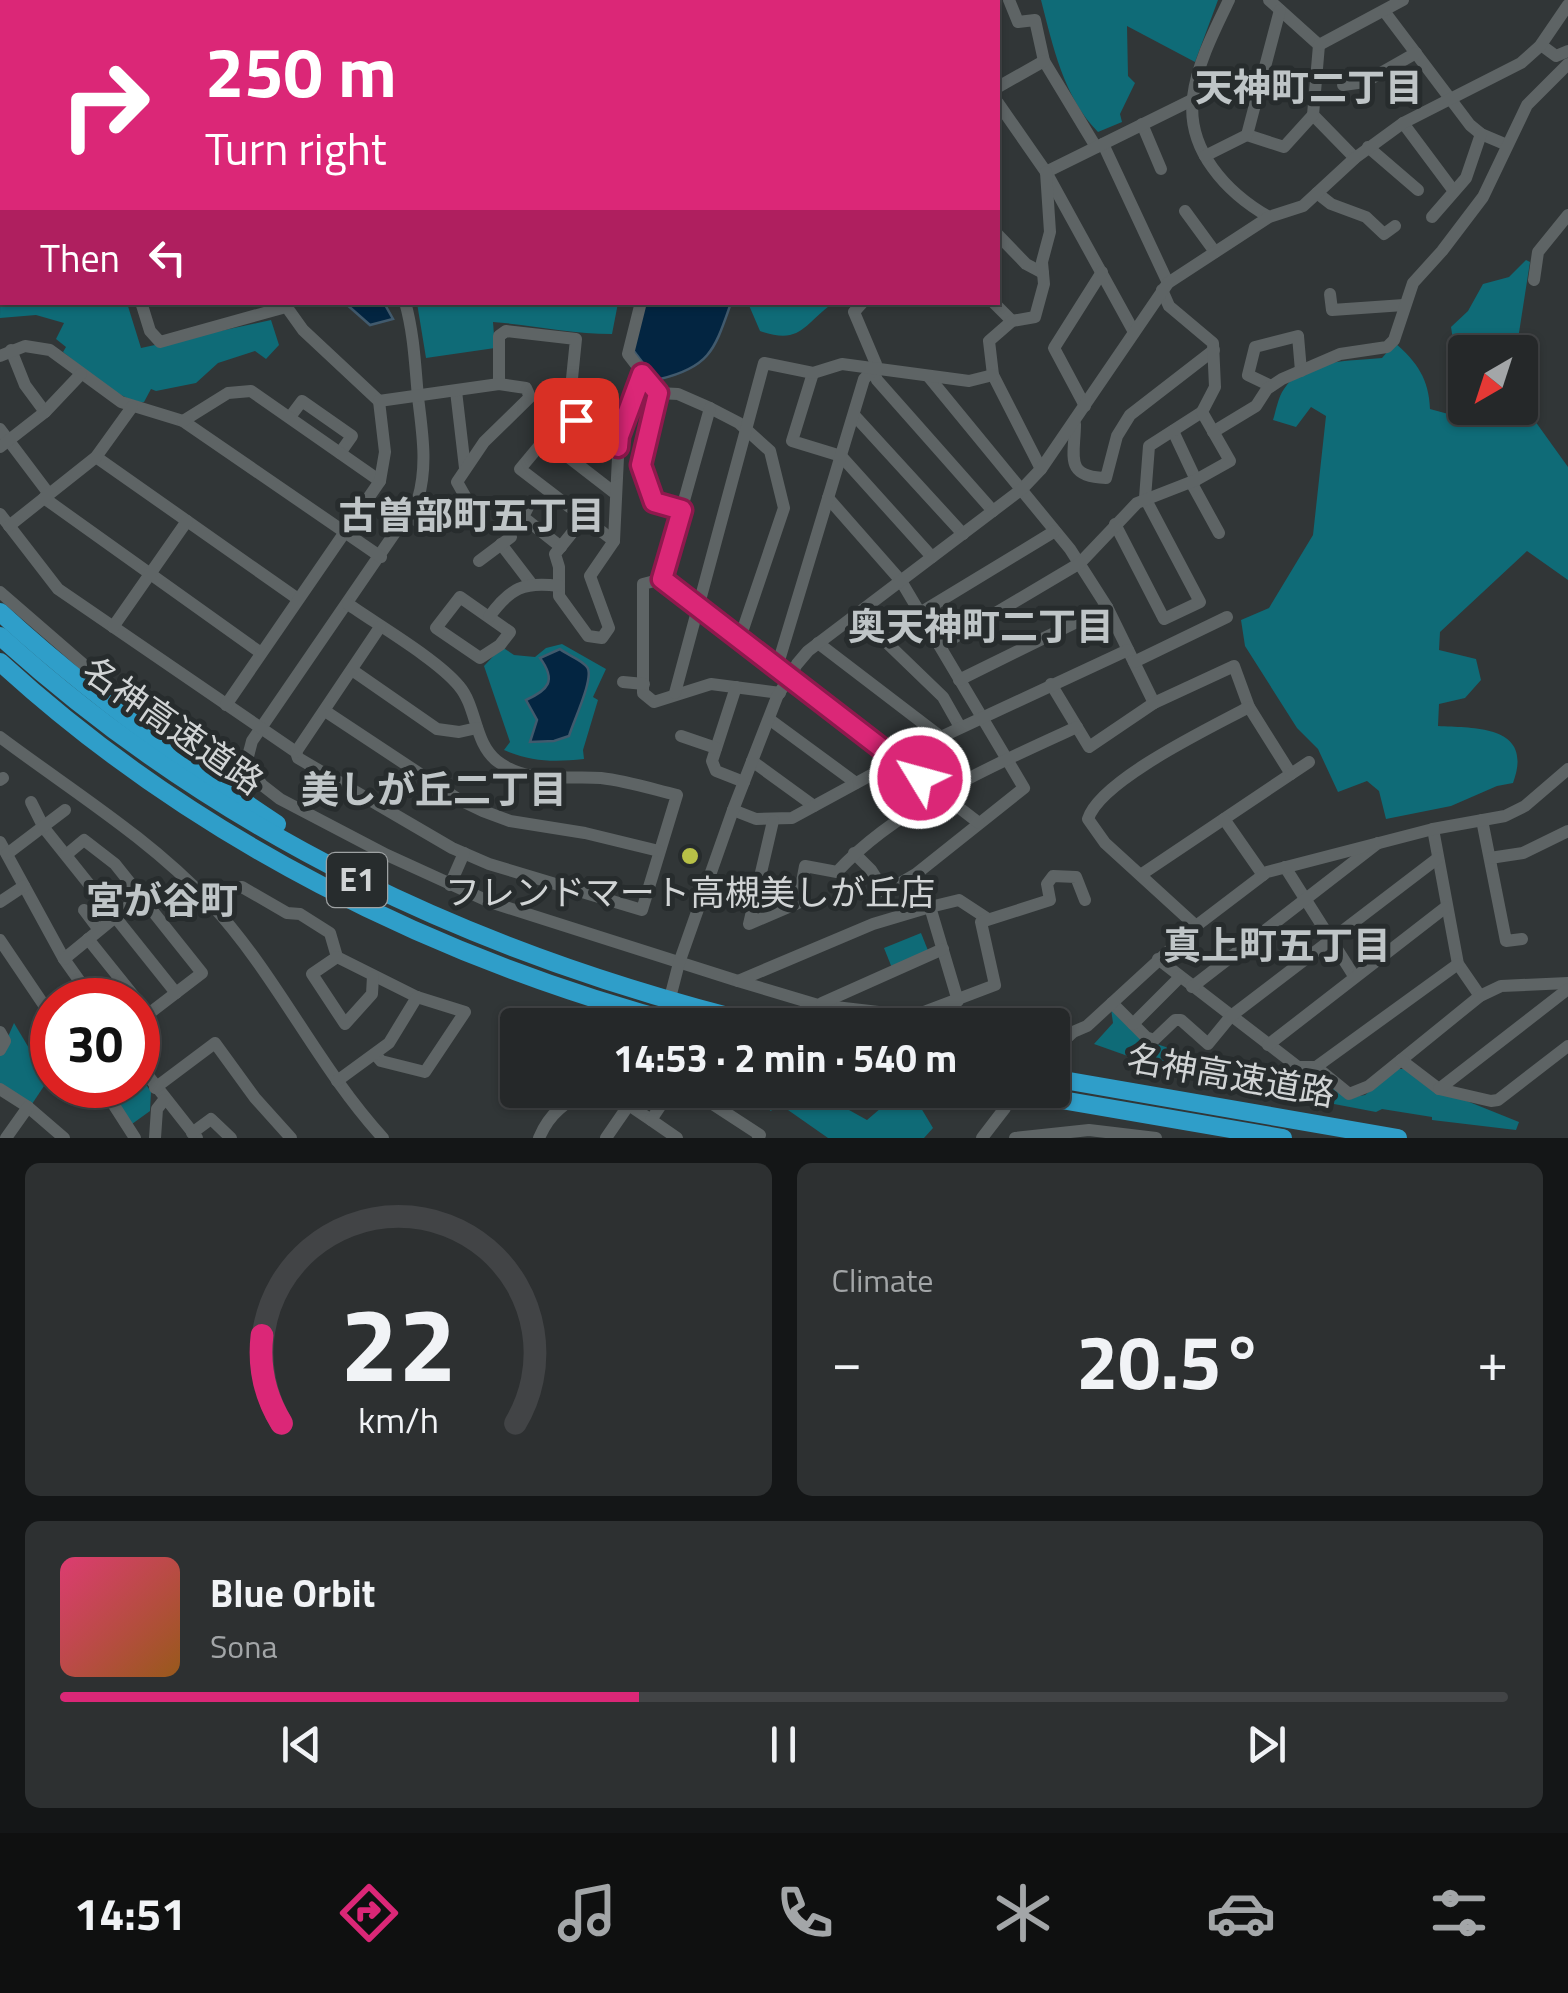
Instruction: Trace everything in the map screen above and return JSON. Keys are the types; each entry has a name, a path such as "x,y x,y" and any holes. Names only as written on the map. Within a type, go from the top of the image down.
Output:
{"highway":[{"path":"0,612 132,723 288,832 372,880 579,974"},
{"name":"名神高速道路","path":"0,636 126,739 250,822 350,877 434,917 579,974 702,1008"},
{"name":"名神高速道路","path":"0,662 126,763 288,867 422,935 560,988 628,1008"},
{"path":"0,674 108,760 284,873 418,941 493,970 560,988"},
{"name":"名神高速道路","path":"1070,1081 1398,1138"},
{"name":"名神高速道路","path":"1068,1108 1283,1138"}],"street":[{"path":"1009,0 1018,22 1035,20 1044,61 1100,146 1165,286 1170,306 1213,343 1215,387 1202,412 1149,446 1145,498 1200,602 1164,619 1115,524"},
{"path":"1229,0 1213,34 1192,100 1196,132 1220,180 1269,217"},
{"path":"1268,0 1319,45"},
{"path":"1319,45 1404,0"},
{"path":"668,1008 677,970 768,719 788,677 808,651 1022,489 1042,469 1165,286 1269,217 1302,206 1354,158 1402,123 1521,63 1541,45 1568,5"},
{"path":"1247,135 1280,10"},
{"path":"1384,11 1481,134 1507,144"},
{"path":"1205,156 1247,135 1284,148 1313,115 1319,45"},
{"path":"1541,45 1556,56 1568,51"},
{"path":"1344,86 1365,82 1416,53"},
{"path":"1000,86 1044,61"},
{"path":"1213,432 1256,406 1271,386 1301,370 1340,354 1387,347 1394,340 1413,283 1483,197 1527,105 1568,64"},
{"path":"1046,172 1192,100"},
{"path":"1000,106 1046,172 1134,332"},
{"path":"1313,115 1354,158"},
{"path":"1402,123 1453,190"},
{"path":"1142,124 1161,169"},
{"path":"1432,217 1466,178 1481,134"},
{"path":"1368,147 1418,190"},
{"path":"1042,469 994,375 989,341 1012,321 1035,317 1044,284 1042,262 1050,232 1046,172"},
{"path":"1318,192 1331,204 1366,217 1384,234 1394,226"},
{"path":"1185,211 1215,252"},
{"path":"1534,280 1538,252 1568,215"},
{"path":"1000,236 1026,264 1043,273"},
{"path":"1085,406 1054,348 1102,272"},
{"path":"1330,294 1332,310 1404,305"},
{"path":"142,305 150,331 160,342 284,305 304,330 378,401 385,452 380,481 226,705"},
{"path":"246,764 252,741 418,499 424,477 424,444 406,305"},
{"path":"640,305 628,354 658,393 678,394 710,408 745,428 770,451 784,508 740,638"},
{"path":"776,668 864,380 876,364 854,312 860,305"},
{"path":"997,305 1012,321"},
{"path":"498,384 499,336 506,331 576,340 569,408 618,447"},
{"path":"1271,386 1248,375 1255,347 1298,336 1301,370"},
{"path":"46,412 5,353 25,346 50,350 132,407 182,421 381,556"},
{"path":"1076,420 1071,460 1091,478 1106,478 1117,436 1130,415 1214,350"},
{"path":"675,693 764,363 813,374 842,364 968,382 994,375"},
{"path":"873,370 877,380 993,511"},
{"path":"81,374 46,412 3,439 47,496 261,653"},
{"path":"584,518 556,554 560,567 558,596 588,636 602,638 609,628 607,616 590,576 614,541 619,436 642,374"},
{"path":"813,374 792,441 841,456 932,558"},
{"path":"928,376 1080,563 1107,607 1154,703"},
{"path":"378,401 498,384 526,388 530,397 484,442 458,482 470,505 434,532 409,516"},
{"path":"182,421 228,392 251,391 380,481"},
{"path":"456,391 466,469"},
{"path":"658,393 641,465 654,502 682,510"},
{"path":"290,418 302,402 352,436 340,453"},
{"path":"9,526 96,457 132,407"},
{"path":"662,579 710,408"},
{"path":"940,646 1080,563 1136,503 1193,481 1230,461 1202,412"},
{"path":"854,414 963,534"},
{"path":"579,418 546,439 520,470 614,541"},
{"path":"1173,430 1219,533"},
{"path":"546,439 616,494"},
{"path":"96,457 298,599"},
{"path":"828,498 901,580 1024,788 916,874 884,892 871,870 854,853"},
{"path":"528,507 523,518 561,547"},
{"path":"0,514 58,589 296,752 298,758 488,864 642,910 677,795 606,778 549,780 497,762 486,748 462,689 448,674 348,604"},
{"path":"113,627 187,521"},
{"path":"920,613 1055,531"},
{"path":"479,561 506,541 530,582"},
{"path":"662,579 979,823"},
{"path":"662,579 644,584 644,693 654,702 711,684 780,693"},
{"path":"489,617 502,599 530,582 559,586"},
{"path":"0,592 114,690 216,764 246,764"},
{"path":"460,597 489,617 510,632 500,646 480,658 436,628 460,597"},
{"path":"960,680 1107,607"},
{"path":"857,614 943,697 960,728"},
{"path":"734,810 756,819 792,818 940,737 1051,684 1227,617"},
{"path":"296,752 380,628"},
{"path":"818,643 940,737"},
{"path":"1051,684 1089,747 1154,703 1234,666 1250,706 1290,774"},
{"path":"352,670 437,729 459,732 477,728"},
{"path":"624,682 644,684"},
{"path":"736,687 712,760 716,771 744,782"},
{"path":"1196,926 1105,843 1088,819 1092,806 1110,789 1170,749 1250,706"},
{"path":"324,711 483,811 510,821 659,850"},
{"path":"768,719 856,783"},
{"path":"773,821 749,924 798,904 805,866 837,872 854,853 940,794 1077,727"},
{"path":"681,736 716,748"},
{"path":"0,737 155,851 211,904 269,975 337,1081 383,1138"},
{"path":"752,761 814,806"},
{"path":"1142,874 1309,762"},
{"path":"246,764 262,785 280,798 450,885 677,970 738,981 818,1005 913,1016 958,1000 995,985 981,922 1050,900 1047,884 1053,876 1076,877 1085,900"},
{"path":"1070,1036 1196,926 1262,875 1380,841 1505,816 1525,806 1568,769"},
{"path":"31,802 44,828 176,993"},
{"path":"65,810 44,828 4,848 78,978"},
{"path":"1224,819 1262,875"},
{"path":"1482,820 1506,941 1522,939"},
{"path":"1433,829 1458,964 1480,996"},
{"path":"1490,858 1523,853 1568,830"},
{"path":"66,855 84,840 115,864 202,973 160,1005"},
{"path":"1192,987 1380,841"},
{"path":"450,885 464,853"},
{"path":"1112,1003 1154,1040 1175,1020 1180,1020 1208,1044 1231,1016 1438,858"},
{"path":"1284,867 1354,976"},
{"path":"0,902 24,886"},
{"path":"211,904 233,888 242,887 330,933 337,957 417,997 465,1012 425,1072 380,1060 375,1054"},
{"path":"64,958 141,896"},
{"path":"738,981 874,924 930,907 959,900 988,920"},
{"path":"930,907 958,1000"},
{"path":"1268,1045 1446,908"},
{"path":"84,910 94,934 123,978"},
{"path":"0,940 30,984"},
{"path":"818,1005 943,950"},
{"path":"337,957 312,974 344,1024 372,994 373,976"},
{"path":"1158,959 1298,1067 1316,1067 1458,964"},
{"path":"1134,1024 1180,977"},
{"path":"1316,1067 1349,1094 1370,1086 1480,996 1501,986 1568,986"},
{"path":"1440,1089 1568,986"},
{"path":"337,1081 389,1043 417,997"},
{"path":"0,1032 5,1040 0,1050"},
{"path":"160,1084 215,1043 255,1098 291,1138"},
{"path":"1401,1060 1440,1089 1498,1100 1568,1046"},
{"path":"0,1090 28,1107 64,1138"},
{"path":"160,1095 195,1136 211,1119 231,1138"},
{"path":"155,1138 157,1109 164,1100"},
{"path":"6,1138 28,1107"},
{"path":"116,1108 136,1138"},
{"path":"539,1138 557,1108"},
{"path":"606,1138 627,1108"},
{"path":"631,1108 678,1138"},
{"path":"651,1120 659,1108"},
{"path":"718,1108 758,1138"},
{"path":"982,1138 999,1108"},
{"path":"1023,1137 1089,1130 1156,1138"}],"shaded area":[{"path":"1041,0 1218,0 1195,62 1127,26 1128,76 1135,83 1120,114 1122,122 1098,132 1068,87"},
{"path":"1526,260 1530,262 1519,335 1452,335 1451,327 1468,311 1483,284 1509,277"},
{"path":"0,305 128,305 141,348 271,320 279,345 266,359 255,351 218,363 196,383 151,389 144,402 135,402 109,389 63,352 66,347 56,339 64,323 36,315 0,318"},
{"path":"347,305 385,305 393,319 370,325"},
{"path":"417,305 618,305 612,334 493,322 495,348 426,358"},
{"path":"640,305 730,305 715,344 701,362 690,368 660,379 633,350"},
{"path":"749,305 831,305 793,334 760,331"},
{"path":"1395,343 1420,372 1430,409 1448,414 1448,425 1538,425 1568,467 1568,580 1527,551 1440,632 1439,650 1476,659 1481,680 1465,698 1439,704 1438,726 1485,730 1509,740 1516,750 1513,783 1451,806 1386,819 1379,791 1367,781 1338,792 1318,749 1297,728 1245,646 1241,620 1269,608 1313,535 1326,416 1311,407 1296,427 1273,420 1282,392 1292,379 1328,363 1382,358"},
{"path":"562,644 606,669 593,697 598,700 583,750 584,759 543,760 504,750 510,742 484,666 502,647 514,655 535,657 546,648"},
{"path":"560,649 587,667 582,700 569,736 530,742 537,720 526,700 548,684 548,673 540,658"},
{"path":"921,933 929,953 892,968 884,948"},
{"path":"1111,1009 1144,1040 1172,1049 1209,1080 1201,1082 1094,1044 1113,1023"},
{"path":"14,1023 30,1050 30,1103 0,1085 0,1055"},
{"path":"1398,1069 1405,1069 1422,1083 1519,1122 1516,1130 1334,1104 1316,1089 1324,1080 1347,1098 1365,1095"},
{"path":"121,1108 150,1108 150,1111 132,1124"},
{"path":"785,1108 845,1108 867,1120 881,1108 921,1108 933,1128 924,1138 828,1138"}],"place":[{"name":"フレンドマート高槻美しが丘店","path":"690,856"}],"district":[{"name":"天神町二丁目","path":"1309,88"},
{"name":"古曽部町五丁目","path":"472,516"},
{"name":"奥天神町二丁目","path":"981,627"},
{"name":"美しが丘二丁目","path":"434,790"},
{"name":"宮が谷町","path":"162,901"},
{"name":"真上町五丁目","path":"1277,946"}],"route":[{"path":"576,420 579,418 618,447 642,374 658,393 641,465 654,502 682,510 662,579 920,778"}]}
